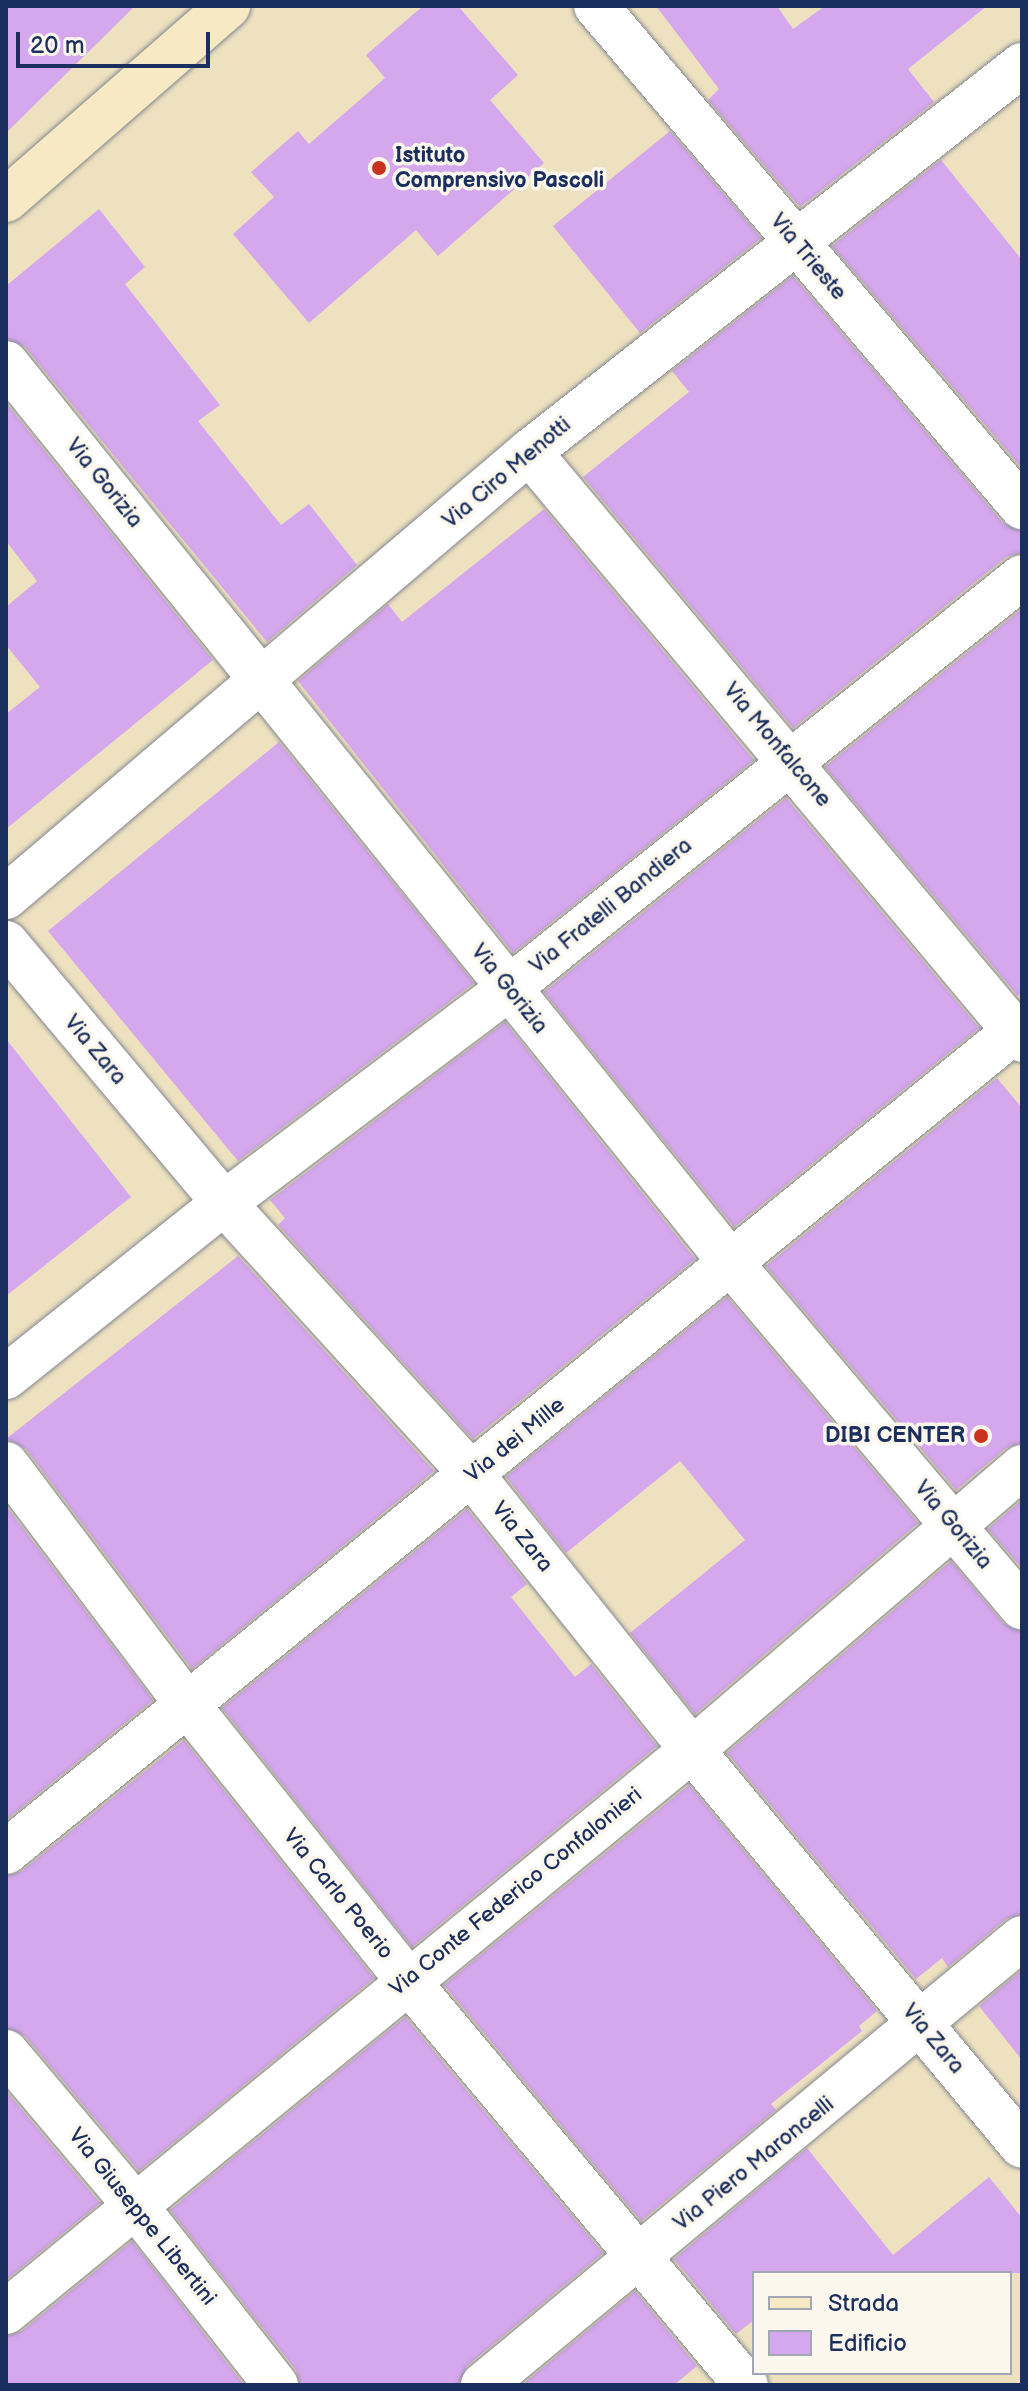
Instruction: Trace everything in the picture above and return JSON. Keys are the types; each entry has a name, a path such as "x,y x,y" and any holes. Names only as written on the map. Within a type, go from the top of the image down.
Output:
{"street":[{"path":"6,200 228,6"},
{"name":"Via Trieste","path":"596,6 1022,507"},
{"name":"Via Ciro Menotti","path":"6,897 529,452 1022,65"},
{"name":"Via Gorizia","path":"6,363 265,679 731,1263 1022,1607"},
{"name":"Via Monfalcone","path":"529,452 1020,1032"},
{"name":"Via Fratelli Bandiera","path":"6,1377 224,1203 509,988 1022,577"},
{"name":"Via Zara","path":"6,943 224,1203 472,1475 692,1750 1022,2146"},
{"name":"Via dei Mille","path":"6,1852 1020,1032"},
{"name":"Via Carlo Poerio","path":"6,1464 187,1704 407,1980 746,2385"},
{"name":"Via Conte Federico Confalonieri","path":"6,2312 407,1980 692,1750 1022,1467"},
{"name":"Via Piero Maroncelli","path":"483,2385 922,2026 1022,1938"},
{"name":"Via Giuseppe Libertini","path":"6,2052 134,2204 276,2385"}],"building":[{"path":"6,6 135,6 6,133"},
{"name":"Istituto Comprensivo Pascoli","path":"423,6 458,6 518,75 490,100 544,163 438,256 416,230 309,323 233,234 274,197 251,172 298,131 309,144 385,78 366,55"},
{"path":"656,6 777,6 793,29 825,6 987,6 908,69 934,102 800,207 708,100 719,89"},
{"path":"670,131 761,238 640,333 553,226"},
{"path":"941,160 1022,260 1022,468 832,246"},
{"path":"99,209 145,267 125,284 220,405 198,421 281,525 309,504 357,565 267,642 25,347 6,339 6,286"},
{"path":"793,276 1003,523 1022,531 1022,553 1006,557 793,728 583,477 689,392 672,371"},
{"path":"6,403 213,660 6,829 6,714 40,687 6,645 6,607 37,581 6,541"},
{"path":"544,509 754,760 513,953 298,681 388,604 402,622"},
{"path":"1022,609 1022,993 1018,996 825,767"},
{"path":"279,742 474,983 238,1161 48,931"},
{"path":"786,798 979,1028 734,1227 544,992"},
{"path":"505,1022 695,1259 473,1439 278,1225 285,1218 270,1200"},
{"path":"6,1039 131,1197 6,1296"},
{"path":"997,1078 1022,1108 1022,1443 1006,1448 956,1490 766,1266"},
{"path":"238,1256 434,1471 192,1669 26,1449 6,1439"},
{"path":"727,1297 918,1523 695,1714 630,1633 745,1540 680,1461 566,1553 506,1477"},
{"path":"1022,1500 1022,1568 988,1529"},
{"path":"6,1506 153,1700 6,1820"},
{"path":"467,1509 527,1584 511,1597 575,1677 591,1664 657,1746 412,1947 222,1708"},
{"path":"951,1561 1003,1623 1022,1631 1022,1914 1006,1919 948,1967 942,1958 916,1979 727,1753"},
{"path":"184,1740 374,1978 139,2171 25,2036 6,2028 6,1876 22,1871"},
{"path":"689,1785 877,2011 859,2026 862,2031 771,2104 776,2110 641,2221 444,1985"},
{"path":"1022,1970 1022,2060 979,2006"},
{"path":"405,2017 603,2253 467,2366 459,2385 300,2385 296,2370 170,2210"},
{"path":"6,2091 100,2203 6,2280"},
{"path":"807,2148 893,2255 989,2177 1022,2218 1022,2273 752,2271 752,2322 736,2334 674,2259"},
{"path":"132,2241 244,2385 6,2385 6,2336 22,2331"},
{"path":"635,2291 697,2366 674,2385 522,2385"}],"place":[{"name":"Istituto Comprensivo Pascoli","path":"379,168"},
{"name":"DIBI CENTER","path":"981,1436"}]}
